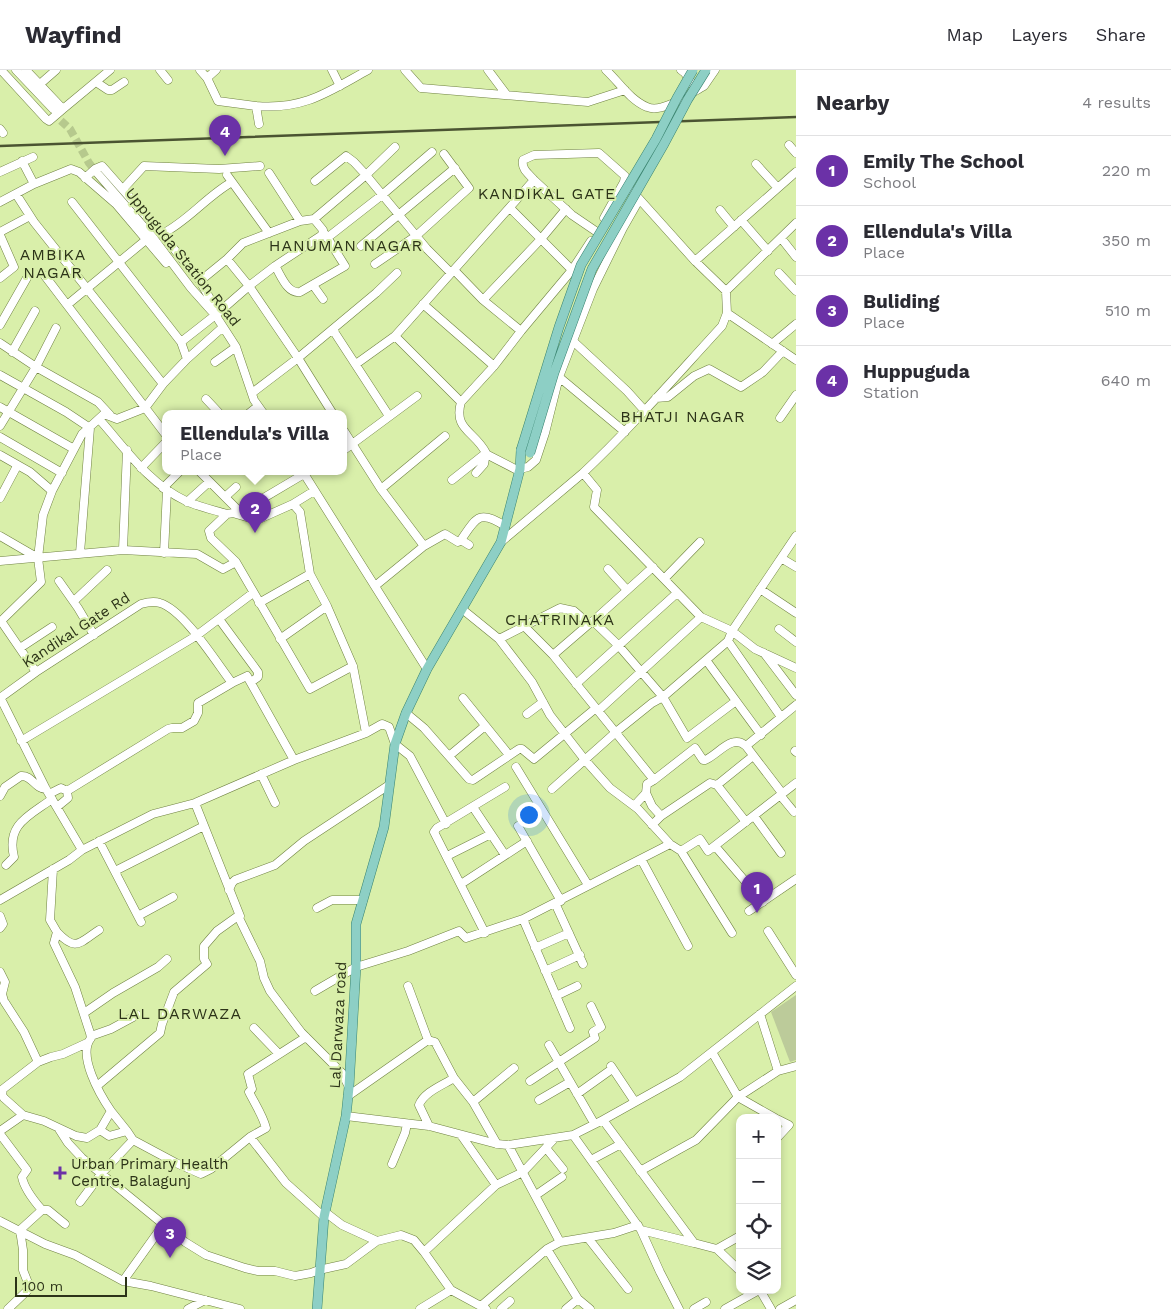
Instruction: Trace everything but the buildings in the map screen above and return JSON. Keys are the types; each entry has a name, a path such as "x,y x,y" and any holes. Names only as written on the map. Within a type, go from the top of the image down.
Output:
{"main road":[{"path":"520,470 530,453 554,373 592,270 706,70"},
{"path":"520,470 521,450 559,327 581,264 652,146 679,94 687,71"},
{"name":"Lal Darwaza road","path":"317,1309 318,1270 324,1215 346,1116 349,1092 356,967 356,924 384,827 395,744 406,713 427,670 501,542 520,470"}],"street":[{"path":"1,70 50,121 110,70"},
{"path":"16,70 53,109"},
{"path":"26,70 62,109"},
{"path":"40,84 56,70"},
{"path":"160,70 168,80"},
{"path":"200,70 207,78 218,101 275,108 318,98 368,70"},
{"path":"207,78 216,70"},
{"path":"332,70 340,86"},
{"path":"405,70 421,88 588,102 625,90"},
{"path":"488,70 506,94"},
{"path":"606,70 625,90 648,108 659,108 678,101 704,86 715,70"},
{"path":"687,71 692,84 704,86"},
{"path":"96,82 108,90 112,90 124,82"},
{"path":"256,106 259,124"},
{"path":"789,145 796,153"},
{"path":"200,281 243,244 300,221 314,219 366,175 395,147"},
{"path":"327,238 382,196 432,152"},
{"path":"597,232 572,215 534,180 524,169 523,160 534,155 599,153 624,176 624,182 597,232 572,270 494,366 461,402 458,412 460,424 478,442 486,454 520,470 528,467 536,460 559,377 593,289 639,200"},
{"path":"376,264 416,236 469,188 444,154"},
{"path":"315,182 346,156 366,175 416,236 452,272 521,331"},
{"path":"0,172 33,157"},
{"path":"22,161 34,184"},
{"path":"756,164 777,187"},
{"path":"86,178 95,169 102,166 162,234 200,281 217,314"},
{"path":"123,189 144,166 219,169 260,166"},
{"path":"361,246 455,168"},
{"path":"0,202 34,184 71,170 79,172 116,204 195,300 204,303"},
{"path":"695,261 796,172"},
{"path":"269,173 300,221"},
{"name":"Uppuguda Station Road","path":"98,174 151,235 191,288 217,314 236,347 252,393 261,410"},
{"path":"227,175 269,233"},
{"path":"356,364 395,336 534,180"},
{"path":"162,234 183,220 218,190 232,182"},
{"path":"501,542 583,474 645,411 722,326 726,313 726,292 695,261 624,182"},
{"path":"16,194 30,216 163,384"},
{"path":"72,202 181,342 187,359"},
{"path":"510,208 572,270"},
{"path":"483,300 541,239 566,209"},
{"path":"720,210 734,227"},
{"path":"0,278 14,267 3,248 0,233 30,216"},
{"path":"275,266 290,290 295,293 348,269 314,219"},
{"path":"741,220 768,251"},
{"path":"726,292 796,223"},
{"path":"181,342 275,266 322,235 323,230"},
{"path":"781,238 796,257"},
{"path":"67,305 87,287 120,263 146,239"},
{"path":"227,259 249,286 330,410"},
{"path":"252,393 332,330 397,273"},
{"path":"779,273 796,291"},
{"path":"0,325 28,276"},
{"path":"45,276 162,430"},
{"path":"313,285 323,299"},
{"path":"423,304 494,366"},
{"path":"12,352 35,311"},
{"path":"726,313 796,360"},
{"path":"772,344 796,324"},
{"path":"36,672 1,622 41,582 38,558 43,515 52,491 82,434 104,414 118,419 146,408 163,384 187,359 223,327"},
{"path":"0,426 21,388 36,367 56,328"},
{"path":"332,330 389,416"},
{"path":"395,336 461,402"},
{"path":"574,342 627,391 645,411"},
{"path":"0,344 98,402 113,418"},
{"path":"215,362 236,347"},
{"path":"656,398 668,397 694,376 709,369 741,387 762,372 783,351"},
{"path":"0,375 66,412 90,428"},
{"path":"559,377 625,432"},
{"path":"780,418 793,407 796,395"},
{"path":"347,448 417,396"},
{"path":"206,399 216,410"},
{"path":"253,410 258,406"},
{"path":"0,407 74,449"},
{"path":"99,419 142,468 165,489 187,502 227,514 238,513 302,475"},
{"path":"80,553 90,428"},
{"path":"347,436 382,489 424,546"},
{"path":"382,489 445,436"},
{"path":"0,437 62,473"},
{"path":"142,468 162,446"},
{"path":"123,550 127,450"},
{"path":"476,473 484,464 486,454"},
{"path":"452,480 486,454"},
{"path":"0,455 30,472 52,491"},
{"path":"0,498 17,466"},
{"path":"583,474 597,490 594,507 701,617 732,631 755,649 763,651 796,668"},
{"path":"164,552 165,489 177,475"},
{"path":"203,475 238,513 256,520 292,504 314,491"},
{"path":"305,475 427,670"},
{"path":"187,502 209,482"},
{"path":"225,497 236,487"},
{"path":"292,504 300,512 310,574 327,606 353,666 366,733"},
{"path":"227,514 210,531 211,538 236,562 310,688 353,666"},
{"path":"375,586 424,546 445,534 455,541 462,540 475,520 484,516 494,519 505,526"},
{"path":"0,536 38,558"},
{"path":"552,789 616,732 652,703 663,697 728,641 732,631 796,536"},
{"path":"462,540 469,546"},
{"path":"664,579 700,542"},
{"path":"1,563 80,553 123,550 198,554 223,569 236,562"},
{"path":"781,558 796,567"},
{"path":"552,654 653,567"},
{"path":"608,569 627,590"},
{"path":"74,601 107,570"},
{"path":"259,603 310,574"},
{"path":"59,581 74,601 94,635"},
{"path":"760,589 796,613"},
{"path":"21,741 196,636 254,593"},
{"path":"576,684 677,593"},
{"name":"Kandikal Gate Rd","path":"0,697 142,604 155,602 162,603 175,612 232,683"},
{"path":"280,639 327,606"},
{"path":"462,608 499,639 532,682 550,714 585,760 610,788 634,806 670,844 681,851 732,933"},
{"path":"499,639 560,608 574,611 591,622 618,645 642,672 663,697 703,760 712,757 727,744 742,743 794,812"},
{"path":"406,713 424,728 469,779 473,780 518,749 522,749 534,760 642,672 701,617"},
{"path":"219,619 259,674 251,682"},
{"path":"524,626 552,654 654,780"},
{"path":"20,648 52,627"},
{"path":"778,630 796,642"},
{"path":"728,641 781,717"},
{"path":"763,651 796,695"},
{"path":"706,660 761,735"},
{"path":"67,791 168,729 182,728 194,721 198,713 198,703 247,676 294,760"},
{"path":"0,697 51,797 82,850"},
{"path":"464,698 509,756"},
{"path":"688,738 736,700"},
{"path":"527,714 543,702"},
{"path":"746,746 795,707"},
{"path":"0,900 82,850 153,814 195,803 294,760 366,733 382,724 389,727 395,744 410,756 446,824"},
{"path":"449,756 485,726"},
{"path":"661,816 652,806 646,793 647,784 695,748"},
{"path":"717,786 753,756"},
{"path":"516,767 588,886"},
{"path":"262,774 275,803"},
{"path":"0,796 5,787 21,776 28,777 51,797 68,798 67,791"},
{"path":"652,824 708,784 714,783 746,822"},
{"path":"681,851 700,839 708,851 796,783"},
{"path":"228,890 235,880 275,865 304,841 389,785"},
{"path":"484,933 434,832 437,828 505,787"},
{"path":"6,865 14,858 11,845 18,824 58,789 64,788 67,791"},
{"path":"634,806 646,793"},
{"path":"195,803 212,843 228,890 240,916 238,916 260,961 264,978 270,991 306,1037 342,1073 349,1092 428,1040 435,1042 454,1078 473,1102 497,1144"},
{"path":"473,807 505,855"},
{"path":"754,816 781,853"},
{"path":"115,871 204,826"},
{"path":"518,826 558,902 583,964"},
{"path":"447,856 491,834"},
{"path":"99,841 140,919 173,897"},
{"path":"461,884 527,841"},
{"path":"315,991 356,967 460,931 466,938 523,919 670,844"},
{"path":"715,846 763,902"},
{"path":"641,859 688,946"},
{"path":"53,869 50,920 57,932 72,944 81,942 100,930"},
{"path":"749,910 796,879"},
{"path":"317,908 332,900 363,900"},
{"path":"0,916 3,924 0,928"},
{"path":"98,1086 160,1033 174,992 207,964 204,959 204,946 217,931 238,916"},
{"path":"523,919 570,1028"},
{"path":"768,931 796,975"},
{"path":"57,932 54,943 69,971 84,1013 89,1040 88,1067 104,1100 133,1140 201,1174 211,1169 250,1137 266,1128 265,1122 249,1092 252,1089 248,1074 306,1037"},
{"path":"535,948 569,933"},
{"path":"545,971 580,955"},
{"path":"84,1013 113,993 129,986 167,959"},
{"path":"1,977 6,982 2,994 4,1001 24,1032 38,1062"},
{"path":"408,986 428,1040"},
{"path":"556,996 577,986"},
{"path":"346,1116 429,1126 497,1144 508,1145 573,1135 680,1077 796,986"},
{"path":"530,1081 595,1038 593,1032 601,1027 591,1006"},
{"path":"760,1014 778,1071"},
{"path":"112,1111 100,1130 87,1138 59,1129 44,1120 23,1115 2,1095 3,1091 16,1078 38,1062 63,1054 137,1015"},
{"path":"254,1028 278,1054"},
{"path":"549,1045 594,1123"},
{"path":"712,1052 738,1097 769,1114"},
{"path":"640,1171 696,1140 738,1097 778,1071 796,1066"},
{"path":"473,1102 514,1068"},
{"path":"577,1094 612,1068 635,1102"},
{"path":"429,1126 419,1105 420,1101 454,1078"},
{"path":"539,1100 570,1082"},
{"path":"23,1115 0,1132 27,1170 22,1177 23,1182 42,1210"},
{"path":"603,1120 694,1244"},
{"path":"781,1121 789,1125 781,1134"},
{"path":"392,1164 407,1124"},
{"path":"59,1129 68,1143 82,1158 185,1242 206,1254 258,1271 274,1271 295,1276 311,1273 346,1264 377,1241 401,1235 414,1240 451,1290 483,1307 547,1249 560,1242 639,1227 717,1249 736,1267"},
{"path":"100,1130 109,1136 127,1131"},
{"path":"461,1135 496,1185"},
{"path":"573,1135 639,1227 679,1309"},
{"path":"250,1137 286,1182 324,1215 342,1226 377,1241"},
{"path":"424,1252 496,1185 523,1172 556,1138"},
{"path":"80,1202 101,1174 133,1140"},
{"path":"591,1160 621,1144"},
{"path":"508,1145 560,1242"},
{"path":"536,1195 562,1173 546,1148"},
{"path":"20,1230 42,1210 48,1210 65,1224"},
{"path":"2,1223 20,1230 45,1244 75,1255 123,1282 151,1286 237,1308"},
{"path":"123,1282 164,1225"},
{"path":"8,1309 30,1288 23,1270 20,1230"},
{"path":"588,1238 628,1289"},
{"path":"717,1249 736,1238"},
{"path":"547,1249 578,1299 590,1309"},
{"path":"420,1309 451,1290"},
{"path":"725,1309 752,1294"},
{"path":"762,1294 772,1309"},
{"path":"566,1309 578,1299"},
{"path":"188,1309 206,1300"},
{"path":"780,1309 796,1300"},
{"path":"501,1309 510,1301"},
{"path":"694,1309 706,1302"}],"green space":[{"path":"796,995 796,1060 790,1062 771,1012"}],"tunnel":[{"path":"54,111 59,119 70,129 89,163 98,174"}],"railway":[{"path":"0,146 796,117"}],"place":[{"name":"Huppuguda","path":"225,156"},
{"name":"Ellendula's Villa","path":"255,533"},
{"name":"Emily The School","path":"757,913"},
{"name":"Urban Primary Health Centre, Balagunj","path":"60,1173"},
{"name":"Buliding","path":"170,1258"}],"district":[{"name":"KANDIKAL GATE","path":"547,193"},
{"name":"HANUMAN NAGAR","path":"346,245"},
{"name":"AMBIKA NAGAR","path":"53,263"},
{"name":"BHATJI NAGAR","path":"683,416"},
{"name":"CHATRINAKA","path":"560,619"},
{"name":"LAL DARWAZA","path":"180,1013"}]}
